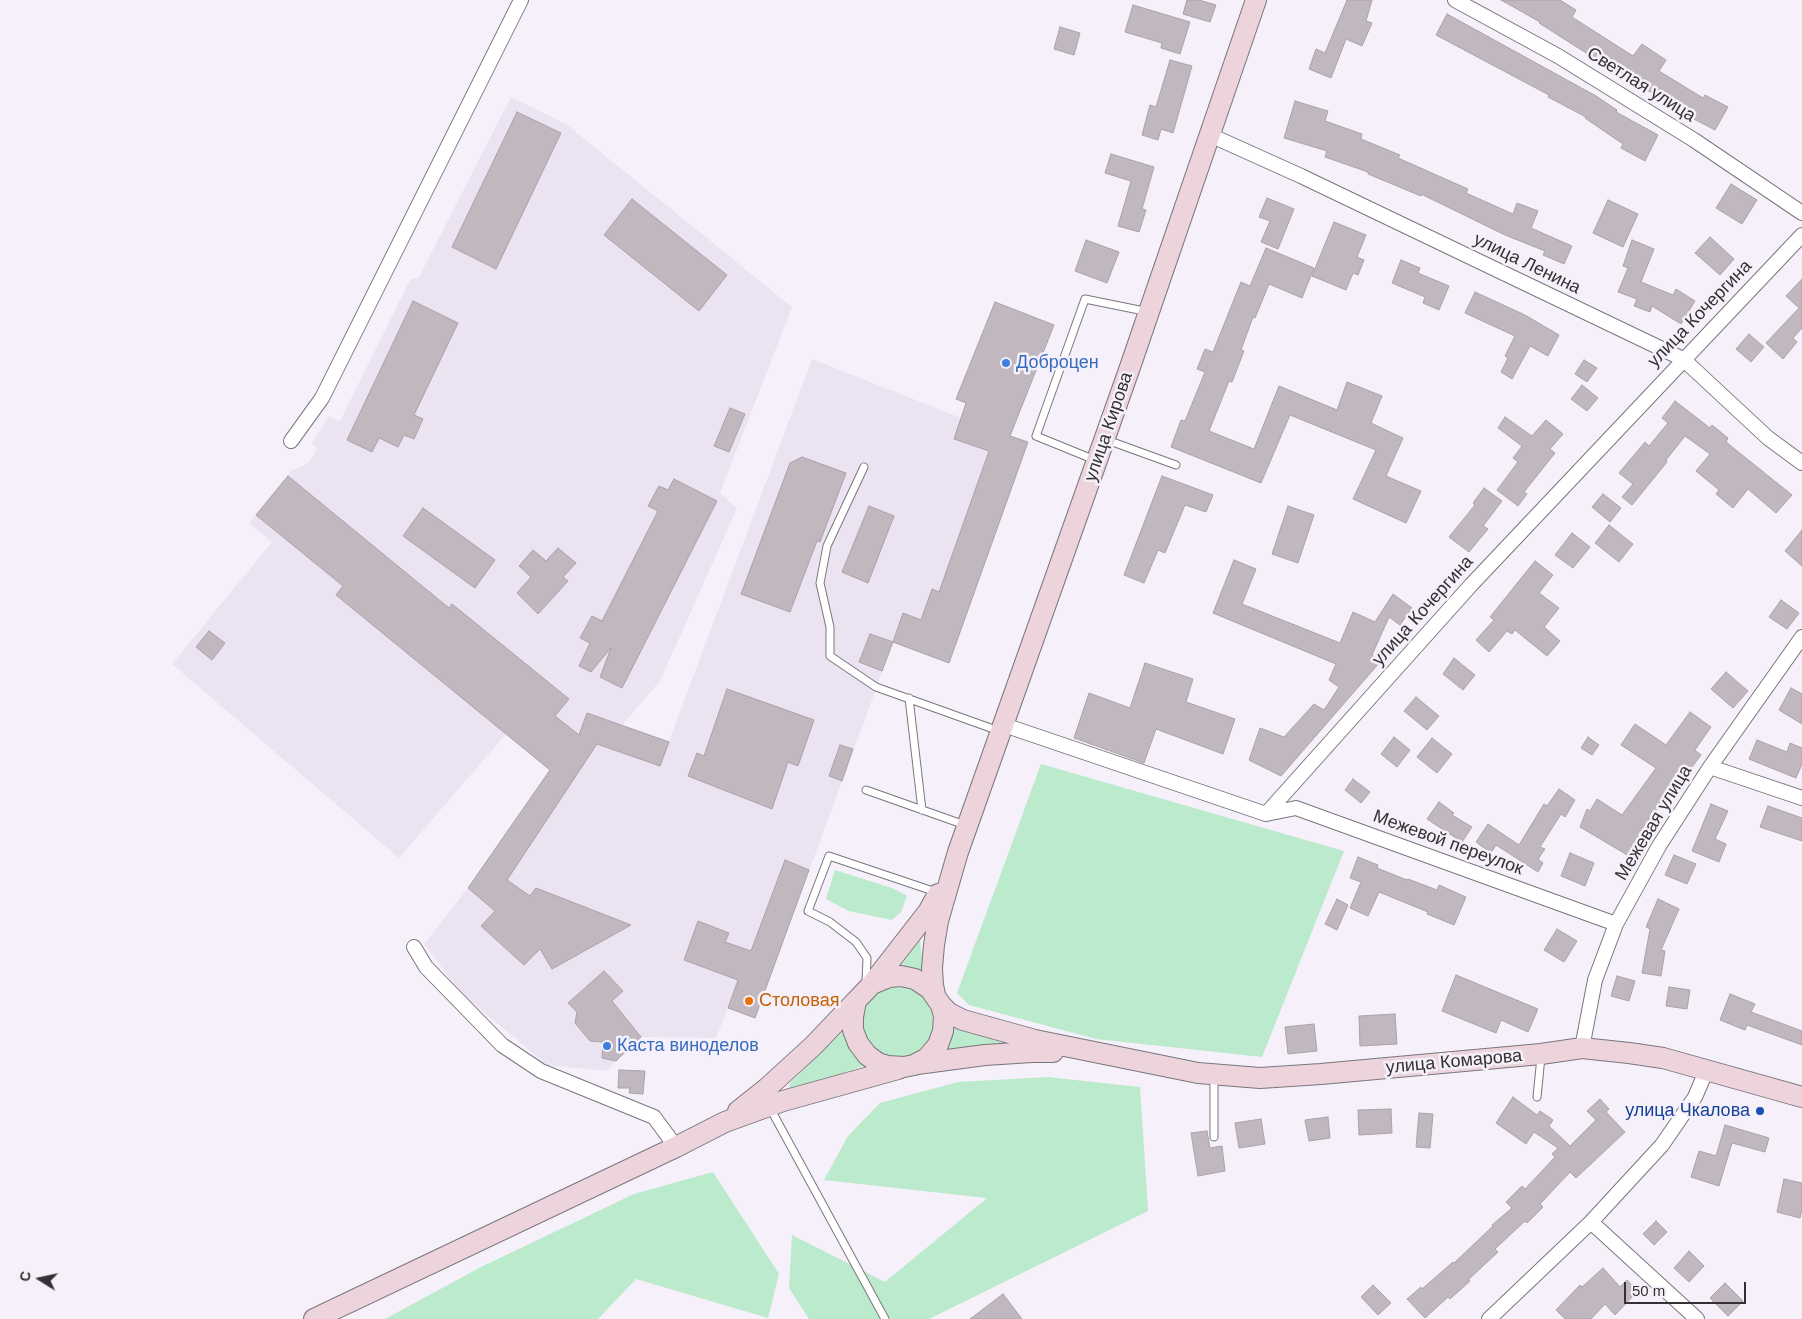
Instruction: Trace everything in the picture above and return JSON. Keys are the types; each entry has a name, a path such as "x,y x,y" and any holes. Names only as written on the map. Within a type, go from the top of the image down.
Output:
{"main road":[{"name":"улица Кирова","path":"958,852 1149,312 1256,0"},
{"path":"725,1122 767,1088 813,1046 864,992 928,912 958,852"},
{"path":"958,852 938,921 934,945 933,985 938,1000 944,1016 943,1031 938,1045 927,1058 909,1066 888,1066 867,1055 858,1043 853,1030 853,1016 864,992 889,977 901,976 915,979 930,989 938,1000 950,1013 963,1020 1035,1040 1102,1055"},
{"name":"улица Комарова","path":"1102,1055 1198,1073 1268,1078 1541,1054 1582,1048 1663,1058 1802,1096"},
{"path":"314,1319 336,1315 725,1122 769,1106 909,1066 985,1055 1032,1052 1102,1055"}],"street":[{"path":"291,441 322,398 521,0"},
{"name":"Светлая улица","path":"1455,0 1566,60 1694,140 1802,212"},
{"name":"улица Ленина","path":"1210,135 1301,176 1682,359 1768,438 1802,463"},
{"name":"улица Кочергина","path":"1266,814 1471,585 1682,359 1802,234"},
{"name":"Межевая улица","path":"1582,1048 1595,980 1616,924 1659,846 1710,767 1802,637"},
{"path":"1003,728 1266,814"},
{"path":"1710,767 1802,798"},
{"name":"Межевой переулок","path":"1266,814 1296,808 1616,924"},
{"path":"414,947 426,967 502,1045 541,1071 654,1117 676,1147"},
{"path":"1489,1319 1591,1222 1662,1144 1695,1097 1707,1069"},
{"path":"1591,1222 1697,1319"}],"lane":[{"path":"1097,460 1036,436 1085,298 1149,312"},
{"path":"1104,439 1176,465"},
{"path":"864,467 827,546 820,583 830,626 830,656 876,687 1003,728"},
{"path":"909,698 922,810"},
{"path":"866,790 968,826"},
{"path":"864,992 867,958 856,942 830,922 808,911 829,856 939,892"},
{"path":"1537,1097 1541,1054"},
{"path":"1214,1074 1214,1137"},
{"path":"769,1106 885,1319"}],"shaded area":[{"path":"511,97 566,124 792,307 720,493 737,508 660,681 622,725 669,741 812,359 961,418 1028,442 949,663 893,643 755,1018 728,1008 716,1038 641,1037 606,1071 547,1065 460,992 424,944 468,888 550,770 506,734 399,858 172,664 272,542 249,523 291,471 307,464 312,458 317,450 312,443 329,416 340,421 410,280 419,277"}],"green space":[{"path":"1041,764 1344,851 1262,1057 1096,1039 969,1005 957,993"},
{"path":"835,870 892,888 907,896 901,912 892,920 849,911 826,899"},
{"path":"920,940 924,976 899,968"},
{"path":"898,985 918,991 928,1001 934,1021 928,1041 918,1051 898,1057 878,1051 868,1041 862,1021 868,1001 878,991"},
{"path":"951,1021 1008,1044 938,1055"},
{"path":"846,1028 867,1065 795,1089 789,1088 791,1082"},
{"path":"1047,1077 1140,1087 1148,1211 929,1319 809,1319 789,1288 792,1235 885,1282 987,1198 824,1180 848,1136 880,1103 958,1082"},
{"path":"713,1172 779,1274 768,1318 636,1279 598,1319 385,1319 481,1267 634,1194"}],"building":[{"path":"1187,0 1199,0 1216,5 1210,22 1183,14"},
{"path":"1347,0 1372,0 1366,21 1372,23 1362,46 1346,39 1331,78 1309,69 1316,49 1325,53"},
{"path":"1501,0 1560,0 1576,10 1572,17 1633,56 1642,44 1666,60 1659,71 1703,98 1705,95 1728,107 1715,130 1646,91 1540,22"},
{"path":"1133,5 1190,22 1180,54 1161,48 1162,43 1125,32"},
{"path":"1447,14 1596,96 1617,110 1616,112 1658,135 1645,161 1621,148 1623,144 1586,117 1548,97 1549,95 1436,35"},
{"path":"1060,27 1080,33 1074,55 1054,49"},
{"path":"1170,60 1192,66 1173,133 1161,129 1158,140 1142,135 1150,105 1156,107"},
{"path":"1295,101 1328,111 1325,121 1362,134 1361,139 1400,155 1398,158 1468,189 1466,193 1513,214 1517,203 1538,211 1531,228 1572,246 1564,264 1543,255 1545,251 1505,235 1421,194 1421,196 1368,174 1368,172 1325,157 1327,151 1284,138"},
{"path":"517,112 561,133 496,269 452,247"},
{"path":"1111,154 1154,167 1142,209 1146,210 1139,232 1118,226 1131,181 1105,173"},
{"path":"1731,184 1757,200 1742,224 1716,208"},
{"path":"1267,198 1294,209 1278,249 1261,242 1270,221 1259,217"},
{"path":"632,199 727,275 699,311 604,235"},
{"path":"1608,200 1638,214 1623,247 1593,233"},
{"path":"1334,222 1366,235 1357,257 1364,260 1358,275 1353,273 1346,290 1312,276"},
{"path":"1710,237 1734,259 1720,275 1695,253"},
{"path":"1086,240 1119,252 1107,283 1075,271"},
{"path":"1632,240 1654,249 1641,282 1673,295 1676,289 1695,301 1681,324 1652,306 1650,312 1634,306 1637,299 1618,292 1628,268 1623,266"},
{"path":"1266,248 1314,268 1302,298 1269,284 1255,318 1253,317 1241,350 1244,351 1232,382 1229,381 1209,431 1254,449 1279,386 1337,410 1347,382 1382,396 1371,423 1403,438 1386,476 1421,491 1406,523 1353,499 1376,450 1290,415 1261,483 1171,447 1181,420 1185,421 1205,372 1197,369 1205,349 1213,352 1241,282 1250,286"},
{"path":"1401,260 1420,268 1418,273 1449,286 1439,310 1423,303 1425,297 1392,283"},
{"path":"1802,279 1802,328 1793,338 1797,342 1783,359 1766,343 1799,308 1786,296"},
{"path":"1475,292 1525,315 1559,335 1548,356 1530,346 1512,379 1501,372 1508,358 1505,356 1515,336 1465,313"},
{"path":"413,301 458,323 414,415 423,419 414,439 404,435 398,447 379,438 372,452 347,440"},
{"path":"995,302 1054,325 1010,436 1028,442 949,663 893,642 903,613 921,620 932,589 939,592 989,451 954,439 966,403 956,399"},
{"path":"1749,334 1764,347 1751,362 1736,349"},
{"path":"1584,360 1597,368 1587,382 1575,374"},
{"path":"1582,385 1598,398 1587,411 1571,399"},
{"path":"1675,401 1710,428 1712,425 1728,438 1726,442 1792,495 1776,513 1748,489 1733,508 1716,494 1719,490 1696,471 1710,454 1685,436 1666,460 1667,462 1632,505 1622,497 1633,484 1619,473 1645,442 1649,446 1668,423 1662,418"},
{"path":"730,408 745,414 729,452 714,446"},
{"path":"1505,417 1532,436 1546,420 1563,434 1550,449 1555,453 1524,492 1527,494 1518,506 1497,490 1518,462 1513,458 1522,446 1498,428"},
{"path":"802,457 846,473 820,542 817,541 790,612 741,594 790,463"},
{"path":"288,476 449,608 452,604 569,699 555,716 579,735 587,713 669,742 660,766 597,744 507,880 530,896 536,888 631,925 552,969 540,949 524,965 481,926 495,911 468,888 550,770 336,595 343,586 256,515"},
{"path":"1162,476 1213,495 1206,512 1185,505 1165,553 1158,550 1144,583 1124,575"},
{"path":"674,479 717,501 622,688 600,677 611,648 591,672 579,666 590,643 580,638 592,616 602,621 658,511 648,506 659,486 668,490"},
{"path":"1484,488 1502,501 1483,526 1488,529 1469,552 1449,537 1475,505 1473,503"},
{"path":"1603,494 1621,508 1610,522 1592,507"},
{"path":"869,506 894,516 868,583 842,572"},
{"path":"1288,506 1314,515 1298,563 1272,554"},
{"path":"423,508 495,560 475,588 403,536"},
{"path":"1609,525 1633,544 1619,562 1595,543"},
{"path":"1802,530 1802,566 1785,551"},
{"path":"1572,533 1590,547 1573,568 1555,555"},
{"path":"558,548 576,563 563,577 568,581 538,614 517,593 531,577 519,566 533,550 546,561"},
{"path":"1234,560 1256,569 1242,604 1340,643 1353,612 1375,622 1393,594 1412,608 1400,625 1389,617 1372,655 1380,662 1281,776 1249,760 1260,728 1284,737 1314,704 1324,710 1339,687 1329,680 1336,664 1213,613"},
{"path":"1535,561 1553,575 1539,593 1559,608 1544,627 1560,641 1547,656 1515,630 1512,634 1507,631 1489,652 1476,640 1494,620 1490,617"},
{"path":"1781,600 1799,613 1787,629 1769,617"},
{"path":"209,631 225,643 212,660 196,647"},
{"path":"870,634 893,642 882,671 859,662"},
{"path":"1454,658 1475,675 1463,690 1443,674"},
{"path":"1145,663 1193,679 1186,702 1235,719 1223,754 1156,729 1144,763 1074,738 1089,693 1130,708"},
{"path":"1726,672 1748,691 1733,708 1711,689"},
{"path":"1791,688 1802,694 1802,724 1779,710"},
{"path":"727,689 814,720 798,766 788,762 772,809 688,776 697,753 704,756"},
{"path":"1416,697 1439,716 1427,730 1404,711"},
{"path":"1690,712 1711,727 1695,750 1701,755 1692,767 1690,766 1637,835 1640,837 1629,856 1580,827 1587,809 1590,811 1597,799 1622,815 1656,768 1621,745 1635,724 1666,745"},
{"path":"1394,737 1410,750 1397,767 1381,754"},
{"path":"1588,737 1599,745 1592,755 1581,748"},
{"path":"1432,738 1452,754 1437,773 1417,757"},
{"path":"1757,740 1787,752 1790,743 1802,748 1802,764 1796,778 1749,759"},
{"path":"840,745 853,749 842,781 829,776"},
{"path":"1353,779 1370,792 1361,803 1345,790"},
{"path":"1559,789 1575,800 1565,817 1561,814 1540,847 1545,849 1538,859 1543,863 1538,872 1496,845 1491,853 1476,842 1488,824 1519,845 1544,804 1547,806"},
{"path":"1439,802 1454,813 1452,815 1472,827 1462,842 1427,819"},
{"path":"1711,804 1728,811 1715,839 1726,844 1719,862 1692,851"},
{"path":"1768,806 1802,818 1802,841 1760,827"},
{"path":"1570,853 1594,863 1585,886 1561,876"},
{"path":"1674,855 1696,864 1687,884 1665,875"},
{"path":"1358,857 1378,865 1377,868 1407,880 1437,890 1439,885 1466,897 1454,925 1379,892 1368,916 1350,908 1361,882 1350,878"},
{"path":"785,860 809,870 755,1018 728,1008 738,980 684,960 698,921 729,933 725,942 751,951"},
{"path":"1337,899 1348,905 1337,930 1325,924"},
{"path":"1658,899 1679,909 1661,950 1665,951 1661,976 1642,973 1650,929 1646,927"},
{"path":"1557,929 1577,941 1564,962 1544,950"},
{"path":"604,971 623,991 612,1001 641,1037 616,1061 602,1058 603,1042 590,1041 575,1023 577,1012 568,1003"},
{"path":"1456,975 1538,1009 1528,1032 1501,1020 1496,1033 1442,1011"},
{"path":"1617,976 1635,981 1629,1001 1611,996"},
{"path":"1669,987 1690,990 1687,1009 1666,1006"},
{"path":"1730,994 1755,1004 1751,1012 1802,1031 1802,1045 1747,1025 1745,1030 1720,1020"},
{"path":"1395,1014 1397,1044 1360,1046 1359,1016"},
{"path":"1314,1024 1317,1051 1288,1054 1285,1027"},
{"path":"619,1070 645,1071 643,1094 629,1093 630,1088 618,1088"},
{"path":"1513,1097 1537,1115 1540,1111 1553,1120 1549,1126 1570,1146 1596,1120 1587,1111 1600,1099 1609,1109 1606,1112 1625,1132 1576,1178 1570,1172 1540,1204 1543,1207 1527,1223 1525,1221 1495,1249 1498,1252 1468,1280 1470,1281 1450,1299 1448,1297 1425,1318 1407,1299 1454,1263 1512,1208 1506,1202 1522,1186 1525,1189 1555,1157 1552,1154 1558,1148 1534,1132 1526,1144 1496,1123"},
{"path":"1391,1109 1392,1133 1359,1135 1358,1110"},
{"path":"1419,1113 1433,1114 1430,1148 1416,1147"},
{"path":"1328,1117 1330,1138 1309,1141 1305,1120"},
{"path":"1261,1119 1265,1144 1239,1148 1235,1123"},
{"path":"1725,1125 1769,1138 1765,1152 1732,1143 1719,1186 1691,1177 1699,1151 1716,1156"},
{"path":"1207,1131 1210,1148 1222,1146 1225,1171 1198,1176 1191,1133"},
{"path":"1784,1179 1802,1183 1800,1218 1777,1212"},
{"path":"1656,1221 1667,1232 1654,1245 1643,1234"},
{"path":"1689,1251 1704,1266 1689,1282 1674,1268"},
{"path":"1603,1268 1620,1287 1627,1280 1638,1291 1615,1315 1605,1304 1591,1319 1565,1319 1556,1310 1580,1285 1582,1287"},
{"path":"1725,1283 1743,1301 1728,1316 1710,1298"},
{"path":"1373,1285 1391,1303 1378,1315 1361,1297"},
{"path":"1003,1294 1022,1319 970,1319"}],"place":[{"name":"Доброцен","path":"1006,363"},
{"name":"Столовая","path":"749,1001"},
{"name":"Каста виноделов","path":"607,1046"},
{"name":"улица Чкалова","path":"1760,1111"}]}
